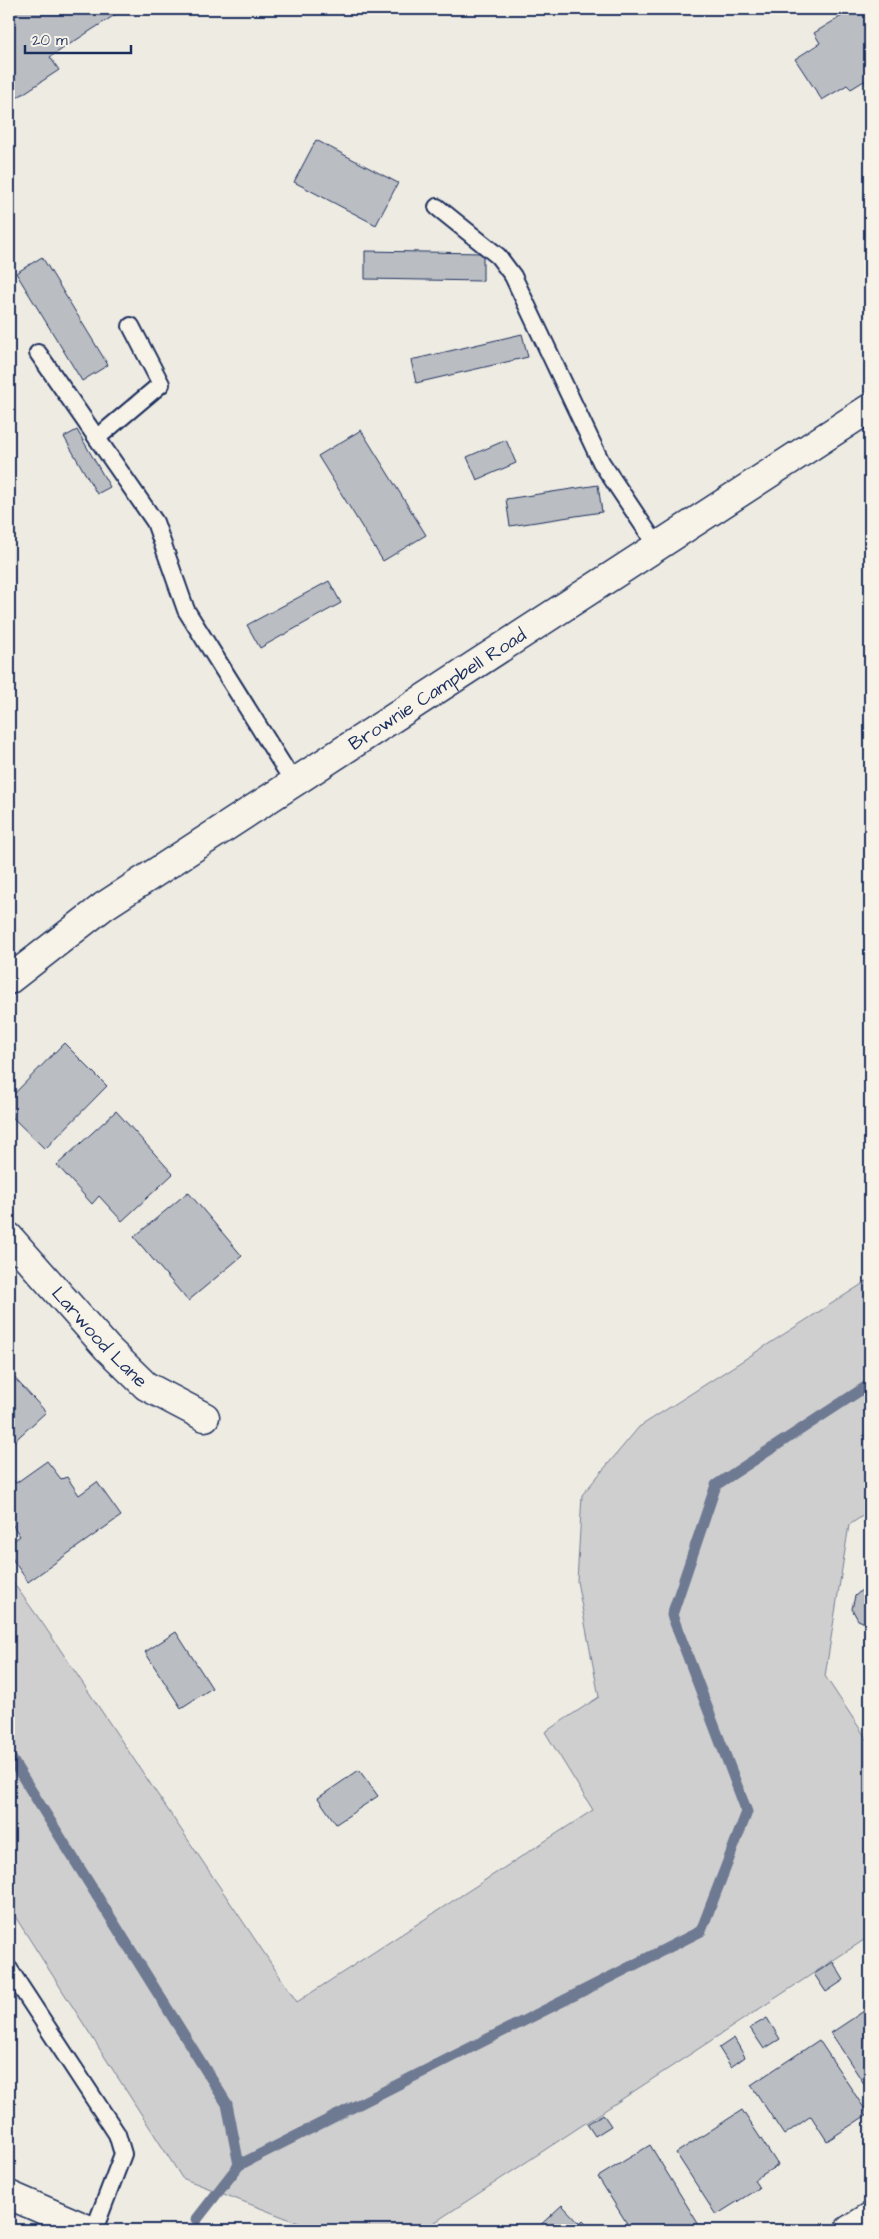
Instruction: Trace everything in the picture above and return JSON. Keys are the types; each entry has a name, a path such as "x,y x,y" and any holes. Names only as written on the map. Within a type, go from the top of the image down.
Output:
{"street":[{"name":"Brownie Campbell Road","path":"9,980 104,906 870,408"},
{"name":"Larwood Lane","path":"9,1237 107,1348 146,1386 205,1417"},
{"path":"9,2195 90,2230"},
{"path":"849,2230 870,2217"}],"lane":[{"path":"437,207 498,256 513,276 601,462 657,546"},
{"path":"97,438 161,384 131,326"},
{"path":"38,353 155,522 186,610 294,783"},
{"path":"9,1969 117,2134 123,2154 94,2230"}],"shaded area":[{"path":"870,1279 870,1511 849,1525 825,1676 870,1744 870,1936 423,2230 317,2230 182,2178 9,1907 9,1577 43,1624 297,2002 593,1810 545,1732 599,1697 577,1581 582,1495 639,1427"}],"building":[{"path":"9,9 124,9 50,57 59,70 9,103"},
{"path":"853,9 870,9 870,90 864,81 851,89 847,85 822,100 795,59 820,43 814,33"},
{"path":"316,140 398,183 376,225 294,182"},
{"path":"365,251 483,253 483,281 365,279"},
{"path":"42,257 108,365 82,381 16,273"},
{"path":"522,334 528,357 416,383 411,360"},
{"path":"77,430 110,487 97,494 64,437"},
{"path":"361,430 426,535 383,561 318,456"},
{"path":"506,440 516,463 477,480 467,457"},
{"path":"598,485 602,512 510,526 506,499"},
{"path":"329,581 341,603 260,648 247,625"},
{"path":"64,1043 107,1086 45,1149 9,1114 9,1099"},
{"path":"116,1111 173,1174 122,1221 99,1196 92,1204 57,1165"},
{"path":"188,1192 242,1256 188,1301 134,1237"},
{"path":"9,1372 46,1412 9,1446"},
{"path":"47,1461 61,1479 67,1477 79,1495 97,1482 121,1516 28,1582 9,1554 9,1544 20,1536 9,1520 9,1474 16,1483"},
{"path":"870,1587 870,1625 858,1620 852,1609 855,1596 864,1588"},
{"path":"176,1632 212,1688 181,1708 145,1652"},
{"path":"359,1770 378,1796 336,1824 318,1798"},
{"path":"833,1962 844,1980 826,1992 814,1974"},
{"path":"870,2007 870,2093 831,2033"},
{"path":"767,2018 780,2039 764,2049 750,2028"},
{"path":"734,2038 745,2057 731,2067 719,2048"},
{"path":"819,2040 868,2114 827,2141 811,2116 784,2135 751,2085"},
{"path":"742,2110 778,2165 754,2180 759,2188 716,2215 676,2153"},
{"path":"603,2114 611,2126 595,2136 587,2124"},
{"path":"650,2145 702,2230 631,2230 598,2177"},
{"path":"562,2205 580,2224 583,2221 592,2230 535,2230"}],"waterway":[{"path":"197,2219 239,2165 701,1931 747,1812 672,1615 716,1485 870,1384"},
{"path":"9,1755 227,2104 239,2165"}]}
